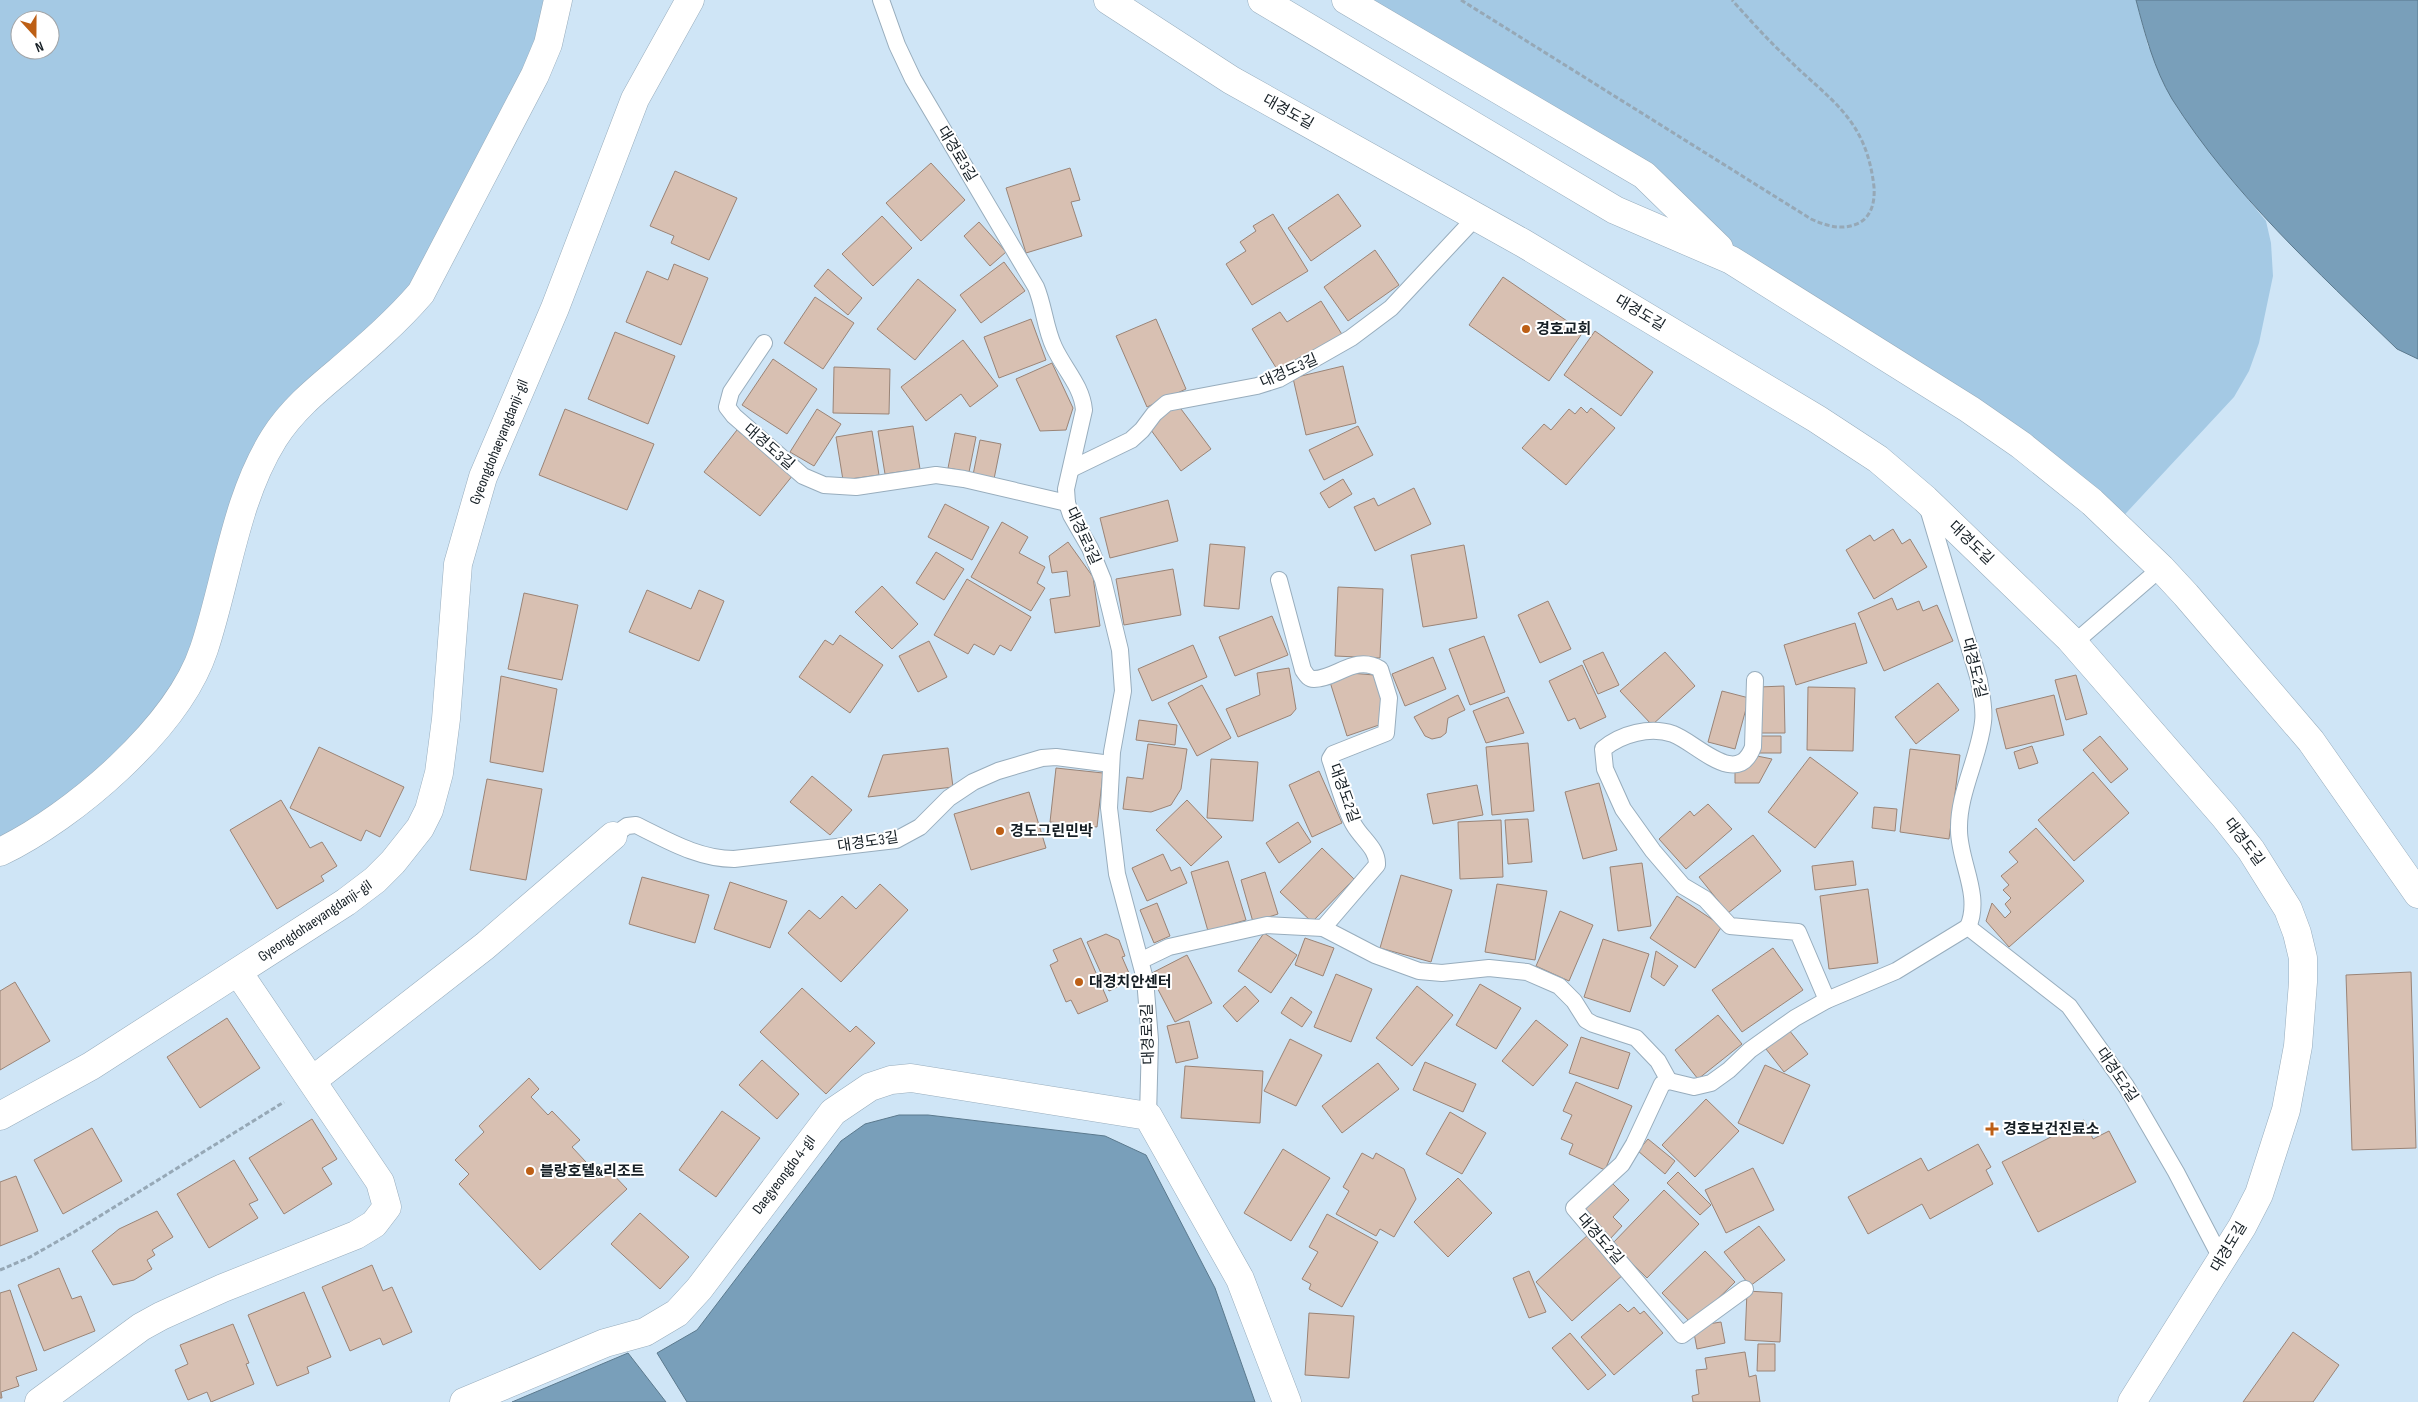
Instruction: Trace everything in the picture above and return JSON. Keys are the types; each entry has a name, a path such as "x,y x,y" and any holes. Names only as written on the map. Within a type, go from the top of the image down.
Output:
{"street":[{"path":"0,852 32,836 74,806 136,750 178,700 204,650 247,497 274,437 304,401 403,314 421,294 535,75 548,44 558,0"},
{"name":"Gyeongdohaeyangdanji-gil","path":"0,1116 60,1085 362,891 409,844 430,810 439,773 446,719 458,564 483,477 554,308 636,98 690,0"},
{"name":"대경도길","path":"1108,0 1231,80 1476,217 1817,419 1878,459 1925,499 2074,644 2241,836 2276,887 2297,933 2303,958 2304,982 2298,1046 2286,1110 2260,1194 2222,1260 2132,1402"},
{"path":"1262,0 1616,210 1731,260 1969,409 2021,444 2092,502 2161,568 2311,741 2418,894"},
{"path":"1346,0 1644,175 1731,260"},
{"path":"313,1080 485,946 613,836"},
{"path":"38,1402 141,1327 160,1316 356,1235 374,1224 383,1215 387,1207 380,1182 313,1080 238,972"},
{"name":"Daegyeongdo 4-gil","path":"464,1402 605,1344 645,1332 677,1313 698,1289 822,1125 847,1101 870,1087 892,1080 911,1078 1148,1116"},
{"path":"1148,1116 1240,1279 1286,1402"}],"lane":[{"name":"대경로3길","path":"881,0 897,45 913,79 1036,286 1053,345 1080,390 1084,410 1066,489 1067,503 1070,514 1090,548 1103,580 1120,650 1123,691 1111,764 1109,808 1117,874 1142,960 1145,979 1150,1040 1148,1116"},
{"name":"대경도3길","path":"1071,469 1131,440 1142,430 1154,414 1167,403 1257,386 1280,379 1323,356 1376,321 1391,308 1476,217"},
{"name":"대경도3길","path":"764,343 730,392 727,407 734,416 803,476 813,482 856,487 936,475 964,479 1067,503"},
{"name":"대경도2길","path":"1925,499 1979,680 1983,707 1982,731 1959,819 1960,839 1973,908 1968,927 2069,1006 2126,1086 2176,1172 2222,1260"},
{"path":"2074,644 2161,568"},
{"name":"대경도2길","path":"1279,580 1303,670 1308,678 1315,679 1351,666 1375,666 1380,669 1388,692 1386,733 1333,754 1330,759 1354,825 1376,853 1377,865 1323,928"},
{"path":"1755,680 1754,747 1750,756 1743,762 1731,765 1719,761 1674,735 1661,731 1628,735 1612,742 1603,749 1604,763 1622,809 1653,851 1683,886 1705,900 1724,922 1730,926 1798,932 1827,1000"},
{"name":"대경도3길","path":"613,836 627,826 636,825 700,854 716,859 734,859 896,840 920,827 932,813 973,782 998,771 1042,758 1056,757 1111,764"},
{"path":"1142,960 1170,947 1267,925 1323,928 1375,955 1419,971 1442,973 1476,969 1513,970 1551,981 1567,993 1586,1020 1636,1038 1658,1060 1669,1081 1694,1087 1711,1083 1774,1032 1827,1000 1896,971 1968,927"},
{"name":"대경도2길","path":"1669,1081 1662,1084 1634,1144 1622,1164 1574,1208 1682,1335 1745,1289"}],"path":[{"path":"1461,0 1812,219 1838,228 1860,222 1868,216 1873,206 1874,192 1866,149 1860,135 1837,103 1785,56 1732,0"},
{"path":"0,1270 30,1257 74,1232 278,1106 313,1080"}],"shaded area":[{"path":"0,0 558,0 433,275 288,419 178,700 0,852"},
{"path":"1346,0 2136,0 2148,46 2221,166 2266,221 2271,243 2273,276 2259,343 2249,371 2234,397 2115,525 1731,260 1644,175"},
{"path":"2136,0 2418,0 2418,359 2397,349 2337,291 2277,231 2222,168 2196,134 2166,88 2151,51"},
{"path":"899,1115 928,1115 1105,1136 1146,1155 1215,1288 1255,1402 687,1402 657,1353 697,1330 841,1141 865,1124"},
{"path":"628,1353 666,1402 512,1402"}],"building":[{"path":"931,163 965,200 921,241 886,203"},
{"path":"1070,168 1080,200 1071,202 1082,236 1026,253 1006,188"},
{"path":"675,171 737,198 709,260 671,243 674,236 650,226"},
{"path":"1338,194 1361,226 1311,261 1288,228"},
{"path":"1273,214 1308,271 1252,305 1226,264 1246,251 1240,242 1256,231 1253,226"},
{"path":"882,216 912,248 873,286 842,254"},
{"path":"979,222 1006,252 990,266 964,236"},
{"path":"1375,250 1399,285 1348,321 1324,287"},
{"path":"1004,262 1025,291 981,323 960,295"},
{"path":"674,264 708,278 681,345 626,322 647,271 668,280"},
{"path":"828,269 862,298 848,315 814,286"},
{"name":"경호교회","path":"1503,277 1583,332 1549,381 1469,325"},
{"path":"918,279 956,310 915,360 877,329"},
{"path":"815,297 854,323 823,369 784,343"},
{"path":"1321,301 1343,336 1280,374 1252,329 1280,312 1287,322"},
{"path":"1031,319 1046,360 999,378 984,337"},
{"path":"1156,319 1186,389 1147,407 1116,336"},
{"path":"1595,331 1653,372 1621,416 1564,375"},
{"path":"615,332 675,356 648,424 588,399"},
{"path":"963,340 998,386 970,407 961,394 926,421 901,387"},
{"path":"773,359 817,389 787,434 742,405"},
{"path":"1052,363 1073,408 1066,430 1040,431 1016,379"},
{"path":"1343,366 1356,423 1306,435 1293,378"},
{"path":"834,367 890,369 889,414 833,413"},
{"path":"1178,405 1211,449 1181,471 1148,426"},
{"path":"1581,407 1587,413 1591,408 1615,428 1566,485 1522,448 1544,424 1551,430 1569,409 1575,414"},
{"path":"565,409 654,444 627,510 539,475"},
{"path":"817,409 841,424 814,466 790,452"},
{"path":"913,426 920,469 885,474 878,431"},
{"path":"1358,426 1373,455 1324,480 1309,450"},
{"path":"737,430 793,475 760,516 704,472"},
{"path":"872,431 879,475 843,480 836,437"},
{"path":"955,433 976,437 969,472 948,468"},
{"path":"980,440 1001,444 994,479 973,475"},
{"path":"1343,479 1352,494 1329,508 1320,493"},
{"path":"1414,488 1431,524 1375,551 1354,507 1374,498 1378,506"},
{"path":"1168,500 1178,541 1110,558 1100,518"},
{"path":"945,504 989,527 972,560 928,537"},
{"path":"1002,522 1028,537 1019,553 1045,567 1037,583 1045,588 1031,611 971,577"},
{"path":"1893,529 1902,544 1910,539 1927,567 1874,599 1846,550 1870,535 1874,541"},
{"path":"1068,542 1093,577 1100,626 1055,633 1050,599 1070,596 1067,571 1052,573 1049,556"},
{"path":"1210,544 1245,547 1239,609 1204,606"},
{"path":"1464,545 1477,618 1423,627 1411,555"},
{"path":"936,552 964,569 944,600 916,583"},
{"path":"1173,569 1181,615 1124,625 1116,579"},
{"path":"967,579 1031,617 1011,651 1000,645 994,655 974,644 968,654 934,635"},
{"path":"882,586 918,624 892,649 855,612"},
{"path":"1338,587 1383,589 1380,658 1335,656"},
{"path":"647,590 691,609 699,590 724,601 699,661 629,632"},
{"path":"524,593 578,605 562,680 508,669"},
{"path":"1892,598 1897,610 1919,601 1923,611 1937,605 1953,641 1884,671 1858,613"},
{"path":"1548,601 1571,649 1540,663 1518,615"},
{"path":"1272,616 1288,655 1235,676 1219,637"},
{"path":"1855,623 1867,663 1796,685 1784,645"},
{"path":"840,635 883,665 850,713 799,677 825,640 833,645"},
{"path":"1484,636 1505,692 1470,705 1449,649"},
{"path":"929,641 947,677 918,692 899,656"},
{"path":"1193,645 1207,677 1152,701 1138,669"},
{"path":"1603,652 1619,685 1598,694 1583,661"},
{"path":"1665,652 1695,686 1652,725 1620,691"},
{"path":"1433,657 1446,689 1405,706 1392,674"},
{"path":"1582,665 1606,717 1580,729 1575,718 1568,721 1549,681"},
{"path":"1289,668 1296,709 1291,715 1238,737 1226,709 1260,695 1257,673"},
{"path":"1350,673 1374,675 1381,699 1379,725 1347,736 1330,682"},
{"path":"2076,675 2087,714 2066,720 2055,680"},
{"path":"501,676 557,689 543,772 490,762"},
{"path":"1938,683 1959,710 1916,744 1895,717"},
{"path":"1202,685 1231,738 1197,756 1168,703"},
{"path":"1784,686 1785,733 1760,733 1759,687"},
{"path":"1808,687 1855,688 1853,751 1807,750"},
{"path":"1722,691 1749,698 1735,749 1708,742"},
{"path":"1458,695 1465,710 1448,718 1446,733 1441,737 1432,739 1425,736 1414,717"},
{"path":"2054,695 2064,735 2006,749 1996,709"},
{"path":"1508,697 1524,733 1486,743 1473,711"},
{"path":"1139,720 1177,725 1175,745 1136,740"},
{"path":"1758,736 1781,736 1781,753 1757,753"},
{"path":"2100,736 2128,769 2111,783 2083,750"},
{"path":"1528,743 1534,811 1492,815 1486,747"},
{"path":"1148,744 1187,749 1181,789 1171,805 1151,812 1123,809 1127,777 1143,779"},
{"path":"2032,746 2038,763 2019,769 2014,752"},
{"path":"319,747 404,787 380,837 366,830 361,841 290,808"},
{"path":"948,748 953,787 868,797 883,755"},
{"path":"1910,749 1960,755 1949,839 1900,832"},
{"path":"1757,756 1772,759 1759,783 1735,783 1735,768 1749,767"},
{"path":"1810,757 1858,793 1815,848 1768,812"},
{"path":"1211,759 1258,762 1253,821 1207,818"},
{"path":"1056,768 1103,773 1097,827 1050,822"},
{"path":"1319,771 1342,823 1312,837 1289,785"},
{"path":"2093,772 2129,813 2074,861 2038,820"},
{"path":"812,776 852,810 830,835 790,802"},
{"path":"487,779 542,789 526,880 470,870"},
{"path":"1599,783 1617,850 1583,859 1565,792"},
{"path":"1477,785 1483,815 1433,824 1427,794"},
{"name":"경도그린민박","path":"1029,792 1046,848 971,870 954,814"},
{"path":"281,800 310,848 322,842 337,866 321,876 324,881 277,909 230,830"},
{"path":"1187,800 1222,837 1191,866 1156,830"},
{"path":"1708,804 1732,829 1686,869 1659,839 1690,811 1694,816"},
{"path":"1874,807 1897,809 1895,831 1872,828"},
{"path":"1528,819 1532,862 1508,864 1505,820"},
{"path":"1501,820 1503,877 1460,879 1458,822"},
{"path":"1298,822 1311,842 1279,863 1266,843"},
{"path":"2036,828 2084,881 2009,947 1986,921 1992,903 2005,918 2011,912 2005,904 2011,898 2003,890 2009,885 2001,876 2018,862 2009,852"},
{"path":"1753,835 1781,871 1728,913 1699,877"},
{"path":"1322,848 1354,879 1312,922 1280,892"},
{"path":"1163,854 1171,871 1180,867 1187,883 1147,901 1132,868"},
{"path":"1228,861 1246,920 1208,931 1191,872"},
{"path":"1853,861 1856,885 1815,890 1812,866"},
{"path":"1642,863 1651,926 1618,931 1610,867"},
{"path":"1265,872 1278,914 1253,922 1241,880"},
{"path":"1401,875 1452,890 1431,962 1380,948"},
{"path":"642,877 709,895 695,943 629,924"},
{"path":"730,882 787,901 770,948 714,929"},
{"path":"880,884 908,910 841,982 788,933 809,910 820,919 842,896 856,909"},
{"path":"1497,884 1547,891 1535,960 1485,952"},
{"path":"1868,889 1878,963 1829,969 1820,896"},
{"path":"1677,896 1722,926 1695,968 1650,938"},
{"path":"1157,903 1170,936 1154,943 1140,910"},
{"path":"1560,911 1593,925 1569,981 1536,966"},
{"path":"1264,933 1297,955 1271,993 1238,971"},
{"path":"1106,934 1119,940 1125,956 1122,957 1132,980 1109,991 1087,942"},
{"name":"대경치안센터","path":"1081,938 1108,1001 1078,1014 1071,1000 1066,1002 1050,965 1058,961 1053,950"},
{"path":"1305,938 1334,948 1323,976 1295,965"},
{"path":"1603,939 1649,954 1630,1012 1584,997"},
{"path":"1773,948 1803,990 1742,1032 1712,990"},
{"path":"1656,951 1678,966 1664,986 1651,977"},
{"path":"1187,955 1212,1003 1175,1022 1150,974"},
{"path":"2411,972 2416,1148 2352,1150 2346,975"},
{"path":"1336,974 1372,989 1351,1042 1314,1027"},
{"path":"15,982 50,1041 0,1070 0,991"},
{"path":"1480,984 1521,1008 1496,1049 1456,1025"},
{"path":"1245,986 1259,1001 1237,1022 1223,1006"},
{"path":"1417,986 1453,1015 1412,1066 1376,1038"},
{"path":"802,988 850,1032 856,1026 875,1043 826,1094 760,1032"},
{"path":"1291,997 1312,1012 1302,1027 1281,1013"},
{"path":"1718,1015 1742,1044 1698,1079 1675,1050"},
{"path":"227,1018 260,1068 200,1108 167,1057"},
{"path":"1536,1020 1568,1045 1533,1086 1502,1061"},
{"path":"1189,1021 1198,1058 1176,1063 1167,1026"},
{"path":"1789,1030 1808,1054 1784,1072 1766,1049"},
{"path":"1581,1037 1630,1053 1618,1089 1569,1073"},
{"path":"1290,1039 1322,1055 1296,1106 1264,1091"},
{"path":"762,1060 799,1094 777,1119 739,1085"},
{"path":"1425,1062 1476,1084 1463,1112 1413,1090"},
{"path":"1378,1063 1399,1089 1342,1133 1322,1106"},
{"path":"1765,1065 1810,1085 1783,1144 1738,1123"},
{"path":"1185,1066 1263,1071 1260,1123 1181,1118"},
{"name":"블랑호텔&리조트","path":"529,1078 539,1089 531,1097 548,1115 552,1111 580,1140 572,1147 599,1176 607,1168 627,1189 540,1270 459,1184 469,1174 455,1160 484,1132 479,1126"},
{"path":"1576,1082 1632,1106 1605,1170 1569,1154 1573,1144 1561,1139 1572,1115 1563,1111"},
{"path":"1706,1099 1739,1131 1695,1177 1662,1145"},
{"path":"722,1111 760,1138 716,1197 679,1170"},
{"path":"1450,1112 1486,1133 1462,1174 1426,1154"},
{"path":"312,1119 337,1159 322,1168 332,1184 284,1214 249,1158"},
{"path":"2084,1120 2093,1139 2109,1131 2136,1182 2038,1232 2002,1162"},
{"path":"92,1128 122,1181 63,1214 34,1160"},
{"path":"1648,1139 1675,1161 1665,1174 1638,1151"},
{"name":"경호보건진료소","path":"1978,1144 1991,1167 1986,1170 1993,1184 1930,1219 1922,1204 1868,1234 1848,1197 1921,1158 1928,1171"},
{"path":"1283,1149 1330,1178 1291,1241 1244,1213"},
{"path":"1362,1153 1373,1159 1376,1153 1404,1169 1416,1199 1394,1237 1380,1229 1376,1236 1336,1214 1349,1191 1343,1187"},
{"path":"234,1160 258,1200 249,1204 258,1218 209,1248 177,1194"},
{"path":"1753,1168 1774,1210 1726,1233 1705,1190"},
{"path":"1678,1172 1711,1205 1700,1215 1667,1183"},
{"path":"16,1176 38,1231 0,1246 0,1182"},
{"path":"1458,1178 1492,1213 1448,1257 1414,1222"},
{"path":"1612,1183 1629,1200 1613,1217 1622,1226 1610,1239 1583,1211"},
{"path":"1664,1190 1699,1224 1647,1278 1612,1244"},
{"path":"157,1211 173,1237 152,1250 155,1255 147,1260 152,1269 134,1280 113,1285 92,1251 119,1229"},
{"path":"640,1213 689,1257 660,1289 611,1244"},
{"path":"1327,1214 1378,1242 1342,1307 1309,1289 1311,1284 1302,1279 1318,1252 1309,1247"},
{"path":"1759,1226 1785,1260 1750,1286 1724,1252"},
{"path":"1589,1234 1625,1273 1572,1321 1536,1282"},
{"path":"1705,1251 1735,1282 1692,1324 1662,1293"},
{"path":"372,1265 383,1291 392,1287 412,1332 383,1345 380,1338 350,1351 322,1287"},
{"path":"59,1268 72,1299 81,1296 95,1331 44,1351 18,1285"},
{"path":"1529,1271 1546,1312 1529,1318 1513,1278"},
{"path":"10,1290 37,1370 16,1377 19,1386 1,1392 2,1398 0,1398 0,1293"},
{"path":"1747,1291 1782,1293 1780,1342 1745,1340"},
{"path":"304,1292 331,1357 307,1367 309,1373 277,1386 248,1315"},
{"path":"1620,1304 1628,1312 1634,1307 1640,1314 1644,1311 1663,1333 1614,1375 1581,1337"},
{"path":"1309,1313 1354,1316 1349,1378 1305,1375"},
{"path":"1721,1322 1725,1343 1697,1349 1694,1333 1702,1325"},
{"path":"233,1324 249,1363 246,1364 254,1384 211,1402 207,1392 188,1400 175,1370 188,1364 180,1345"},
{"path":"2293,1332 2339,1365 2313,1402 2243,1402"},
{"path":"1570,1333 1606,1375 1588,1390 1552,1348"},
{"path":"1758,1344 1775,1344 1775,1371 1757,1371"},
{"path":"1745,1352 1749,1377 1756,1375 1760,1402 1693,1402 1692,1396 1699,1394 1696,1370 1707,1369 1705,1358"}],"place":[{"name":"경호교회","path":"1526,329"},
{"name":"경도그린민박","path":"1000,831"},
{"name":"대경치안센터","path":"1079,982"},
{"name":"경호보건진료소","path":"1992,1129"},
{"name":"블랑호텔&리조트","path":"530,1171"}]}
